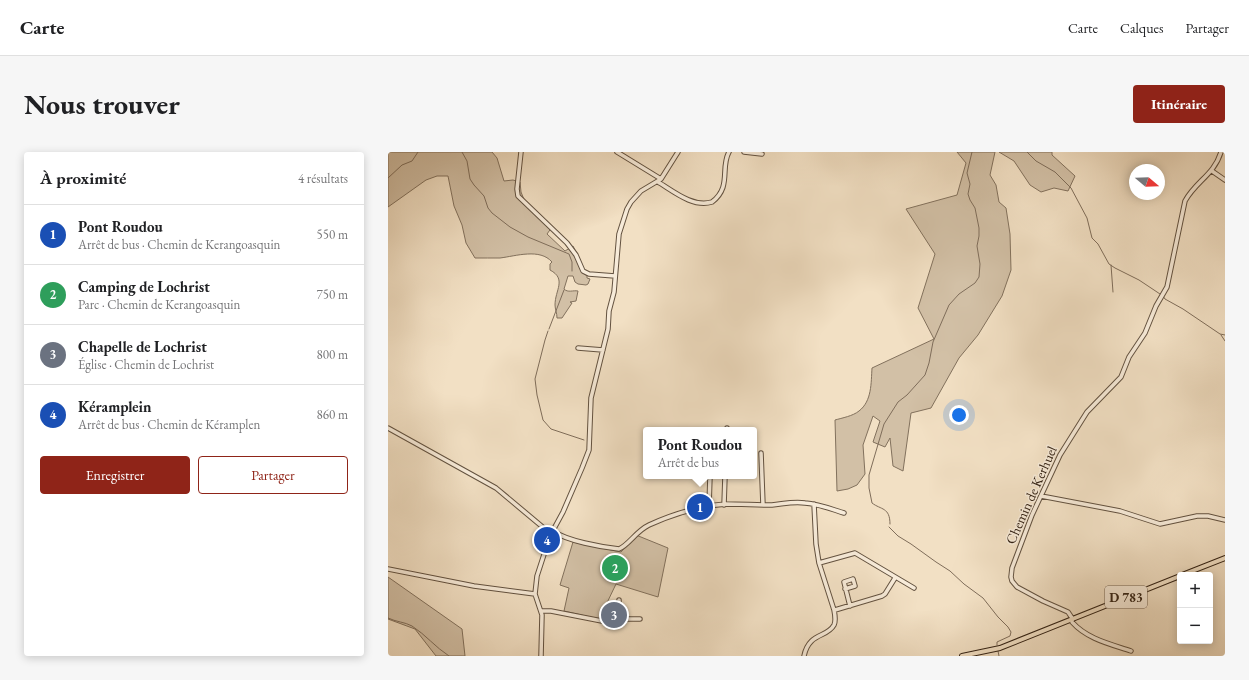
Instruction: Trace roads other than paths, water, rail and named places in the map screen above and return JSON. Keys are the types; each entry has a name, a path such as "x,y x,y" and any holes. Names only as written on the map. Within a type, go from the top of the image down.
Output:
{"main road":[{"name":"D 783","path":"1189,572 1225,558"},
{"name":"D 783","path":"962,656 968,656 1000,648 1177,577"}],"street":[{"path":"521,152 516,189 518,196 567,243 576,255 583,271 589,274 615,276"},
{"path":"617,152 690,200 706,203 712,202 721,191 726,174 726,161 729,152"},
{"path":"541,656 542,611 536,594 536,581 552,532 568,500 589,450 591,398 613,301 619,234 627,209 638,194 659,180 678,152"},
{"path":"744,152 762,154"},
{"name":"Chemin de Kerhuel","path":"1131,651 1098,640 1078,628 1072,622 1072,618 1068,612 1016,587 1012,581 1012,568 1027,527 1060,454 1084,417 1121,377 1129,357 1145,333 1156,306 1167,287 1185,201 1193,190 1212,171 1221,152"},
{"path":"1212,171 1225,180"},
{"path":"578,348 603,350"},
{"path":"388,428 496,488 552,532 574,540 619,549 623,547 640,530 647,526 685,512 709,506 724,504 763,505 799,502 814,504 844,513"},
{"path":"761,453 763,505"},
{"path":"709,506 710,479"},
{"path":"724,504 725,479"},
{"path":"1041,496 1120,511 1160,524 1197,516 1208,516 1225,520"},
{"path":"804,656 810,642 815,637 831,629 835,624 835,610 819,563 816,544 814,504"},
{"path":"819,563 855,553 914,588"},
{"path":"388,569 474,586 536,594"},
{"path":"835,610 882,596 896,578"},
{"path":"845,589 850,606"},
{"path":"619,600 619,622"},
{"path":"607,622 615,608 619,608"},
{"path":"542,611 551,611 607,622 640,619"}],"waterway":[{"path":"388,178 402,165 412,161 418,152"},
{"path":"462,152 467,161 470,179 484,196 488,208 492,213 510,227 528,237 569,254 572,262 572,271"},
{"path":"890,524 890,519 887,512 872,503 869,488 869,475 884,424 898,402 907,395 925,375 933,342 949,305 959,294 975,283 979,277 980,264 977,246 979,228 975,208 968,194 970,184 967,173 972,152"},
{"path":"1027,152 1036,161 1055,172 1071,188 1087,218 1092,238 1098,244 1109,264 1139,280 1160,294"},
{"path":"1111,265 1113,292"},
{"path":"549,329 564,290"},
{"path":"1163,296 1165,299 1183,309 1220,334 1225,335"},
{"path":"548,331 535,379 543,420 551,429 584,440"},
{"path":"1221,335 1225,341"},
{"path":"889,527 898,536 950,571 983,598 1011,632 1010,636 997,642 997,645"},
{"path":"388,618 412,626 449,656"},
{"path":"998,651 999,656"}],"place":[{"name":"Pont Roudou","path":"700,507"},
{"name":"Kéramplein","path":"547,540"},
{"name":"Camping de Lochrist","path":"615,568"},
{"name":"Chapelle de Lochrist","path":"614,615"}]}
